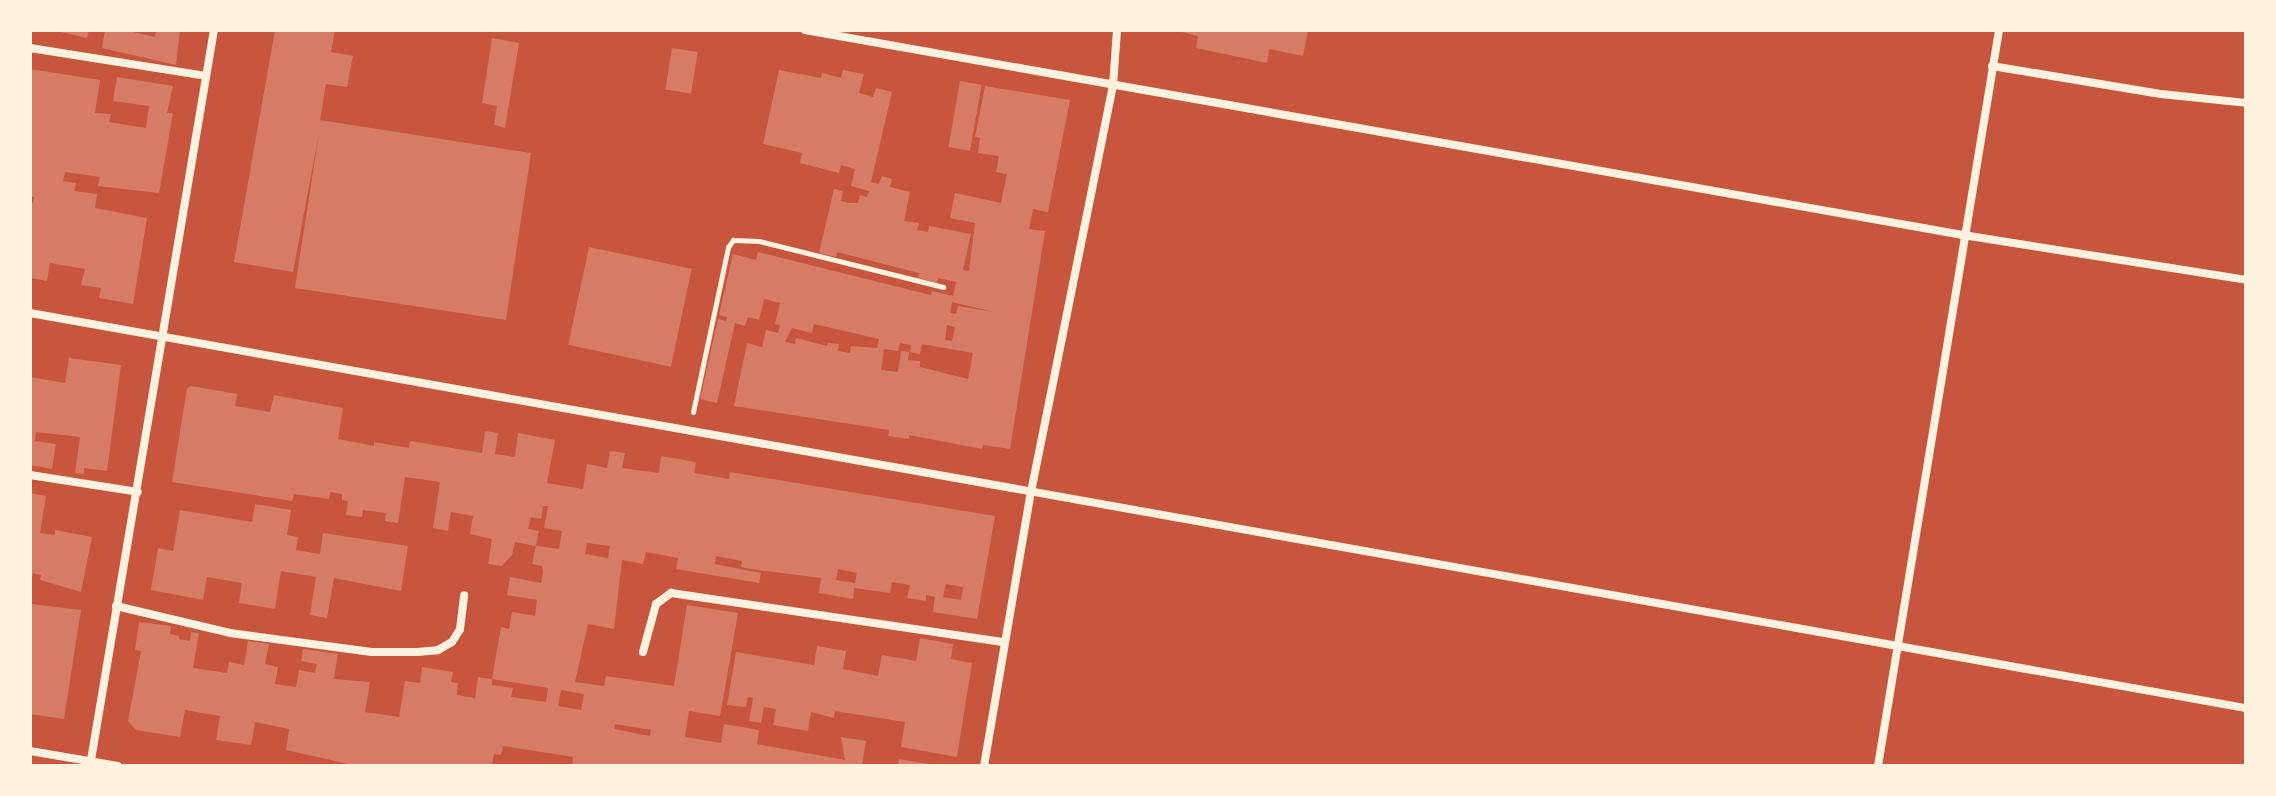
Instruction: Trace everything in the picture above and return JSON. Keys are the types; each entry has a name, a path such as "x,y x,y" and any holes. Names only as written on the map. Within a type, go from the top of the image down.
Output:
{"street":[{"path":"90,764 214,30"},
{"path":"805,30 1963,235 2246,280"},
{"path":"984,766 1031,492 1113,86 1117,30"},
{"path":"1878,766 1999,30"},
{"path":"30,48 206,76"},
{"path":"1992,66 2161,94 2246,103"},
{"path":"30,313 689,428 1031,492 2246,708"},
{"path":"30,475 138,492"},
{"path":"643,652 656,604 671,593 1004,642"},
{"path":"116,606 230,633 372,652 417,652 438,650 452,642 460,629 464,595"},
{"path":"30,751 90,764 118,766"}],"path":[{"path":"689,428 728,247 733,240 759,241 943,287"}],"building":[{"path":"53,30 89,30 87,38"},
{"path":"105,30 125,30 155,37 156,30 180,30 176,65 102,48"},
{"path":"275,30 335,30 331,52 353,56 347,87 326,84 320,120 531,153 506,320 295,288 319,133 293,272 234,262"},
{"path":"1174,30 1308,30 1303,56 1269,49 1267,63 1196,48 1198,36"},
{"path":"492,38 519,43 505,128 494,125 497,106 482,103"},
{"path":"672,48 698,52 691,94 665,89"},
{"path":"30,69 100,80 95,113 111,114 109,122 146,128 149,106 113,101 117,77 173,86 167,113 173,113 159,193 98,186 100,177 65,172 63,181 76,183 74,191 97,194 95,208 147,218 133,304 99,298 101,288 81,285 85,269 50,263 47,281 30,278 30,202 33,203 34,197 30,196"},
{"path":"779,70 821,78 822,73 841,78 843,70 864,74 859,93 873,97 876,88 892,92 871,182 879,184 882,176 892,179 890,187 910,192 904,221 919,223 917,230 928,232 929,226 971,234 963,270 969,271 975,223 950,218 955,193 1001,203 1007,174 996,172 999,156 978,153 980,138 975,137 985,86 1070,100 1048,212 1033,209 1029,229 1045,231 1010,449 983,445 982,449 909,435 909,439 888,436 889,430 734,406 747,343 762,347 766,330 778,333 780,325 775,324 780,303 764,299 759,320 748,317 745,326 735,323 717,403 700,399 718,319 726,321 727,317 719,315 733,254 756,260 758,252 931,295 932,291 953,296 956,282 938,278 937,283 918,278 919,273 837,252 836,257 819,253 834,189 843,191 841,201 849,203 858,203 860,195 867,197 869,191 851,186 855,169 841,165 839,173 800,163 802,153 763,144","holes":["952,302 994,312 958,306 956,314 950,313","814,324 879,339 877,348 851,346 850,353 838,351 839,344 828,343 827,346 796,338 795,344 785,342 792,328 812,333","947,325 955,327 952,341 945,340","900,343 911,345 910,352 920,354 922,344 973,353 968,379 920,367 920,361 908,360 909,352 901,351 898,372 881,370 884,349 898,351"]},
{"path":"960,81 982,85 970,151 948,147"},
{"path":"589,247 692,269 671,367 568,345"},
{"path":"69,358 121,365 107,471 84,468 84,474 75,473 80,437 36,432 35,441 56,444 52,469 30,465 30,377 65,383"},
{"path":"191,386 237,394 235,406 270,412 274,395 343,408 338,439 374,446 374,442 409,448 410,441 482,453 485,431 498,433 495,454 515,457 518,433 555,440 547,483 583,489 587,464 607,468 610,451 625,453 622,468 659,473 661,456 696,462 694,473 729,479 730,472 995,516 977,619 933,612 935,597 926,595 926,601 907,598 910,585 892,582 890,593 854,588 853,599 819,593 821,578 750,569 741,567 742,561 716,556 715,564 761,573 759,583 676,569 678,558 646,552 643,564 622,560 614,629 588,624 575,682 604,686 606,676 674,686 687,605 738,613 720,716 689,711 685,737 721,743 724,724 759,730 757,744 845,760 841,737 866,741 862,766 572,766 573,757 503,746 501,755 494,754 492,766 357,766 286,750 289,729 255,722 251,745 216,740 220,716 185,710 180,737 136,730 128,721 141,651 135,650 139,622 171,626 170,634 179,636 179,639 190,641 191,632 199,633 193,668 227,673 229,662 244,665 248,641 269,644 265,664 278,667 275,684 296,687 299,670 315,673 317,664 301,661 303,649 338,654 334,679 370,682 365,712 399,717 405,681 420,683 422,667 453,672 451,682 458,683 457,695 475,698 478,677 492,679 501,627 509,629 512,612 535,616 537,600 507,595 510,577 541,583 543,572 542,566 532,564 536,546 515,542 512,555 502,566 488,564 492,539 470,534 473,516 451,512 448,531 433,528 440,482 405,477 398,523 385,521 386,513 363,510 362,517 346,515 348,501 342,500 342,494 330,492 329,499 294,494 292,501 172,482 187,388","holes":["543,506 548,506 544,528 562,531 559,549 536,546 539,531 528,529 531,517 541,519","587,543 610,546 608,558 585,554","838,569 857,573 855,583 836,580","946,584 963,587 961,600 943,597","492,679 548,688 546,702 511,697 513,688 492,685","561,690 584,694 581,710 558,706","615,724 651,730 650,736 614,729"]},
{"path":"30,493 46,496 40,533 55,535 55,530 92,537 81,592 40,580 41,575 33,573 30,582"},
{"path":"255,504 291,510 287,535 298,537 296,550 320,554 323,533 408,546 401,591 334,578 327,618 310,615 316,577 281,571 275,609 239,603 242,583 207,577 203,600 151,590 158,548 173,551 180,510 252,522"},
{"path":"32,604 81,610 64,719 30,714"},
{"path":"920,638 953,644 951,659 972,663 957,757 901,747 905,722 835,711 834,718 811,712 808,731 773,725 776,709 764,707 761,723 749,721 753,698 748,697 746,707 727,705 736,652 814,665 817,646 846,651 843,669 878,676 882,655 916,661"},
{"path":"899,759 929,764 929,766 898,766"}]}
